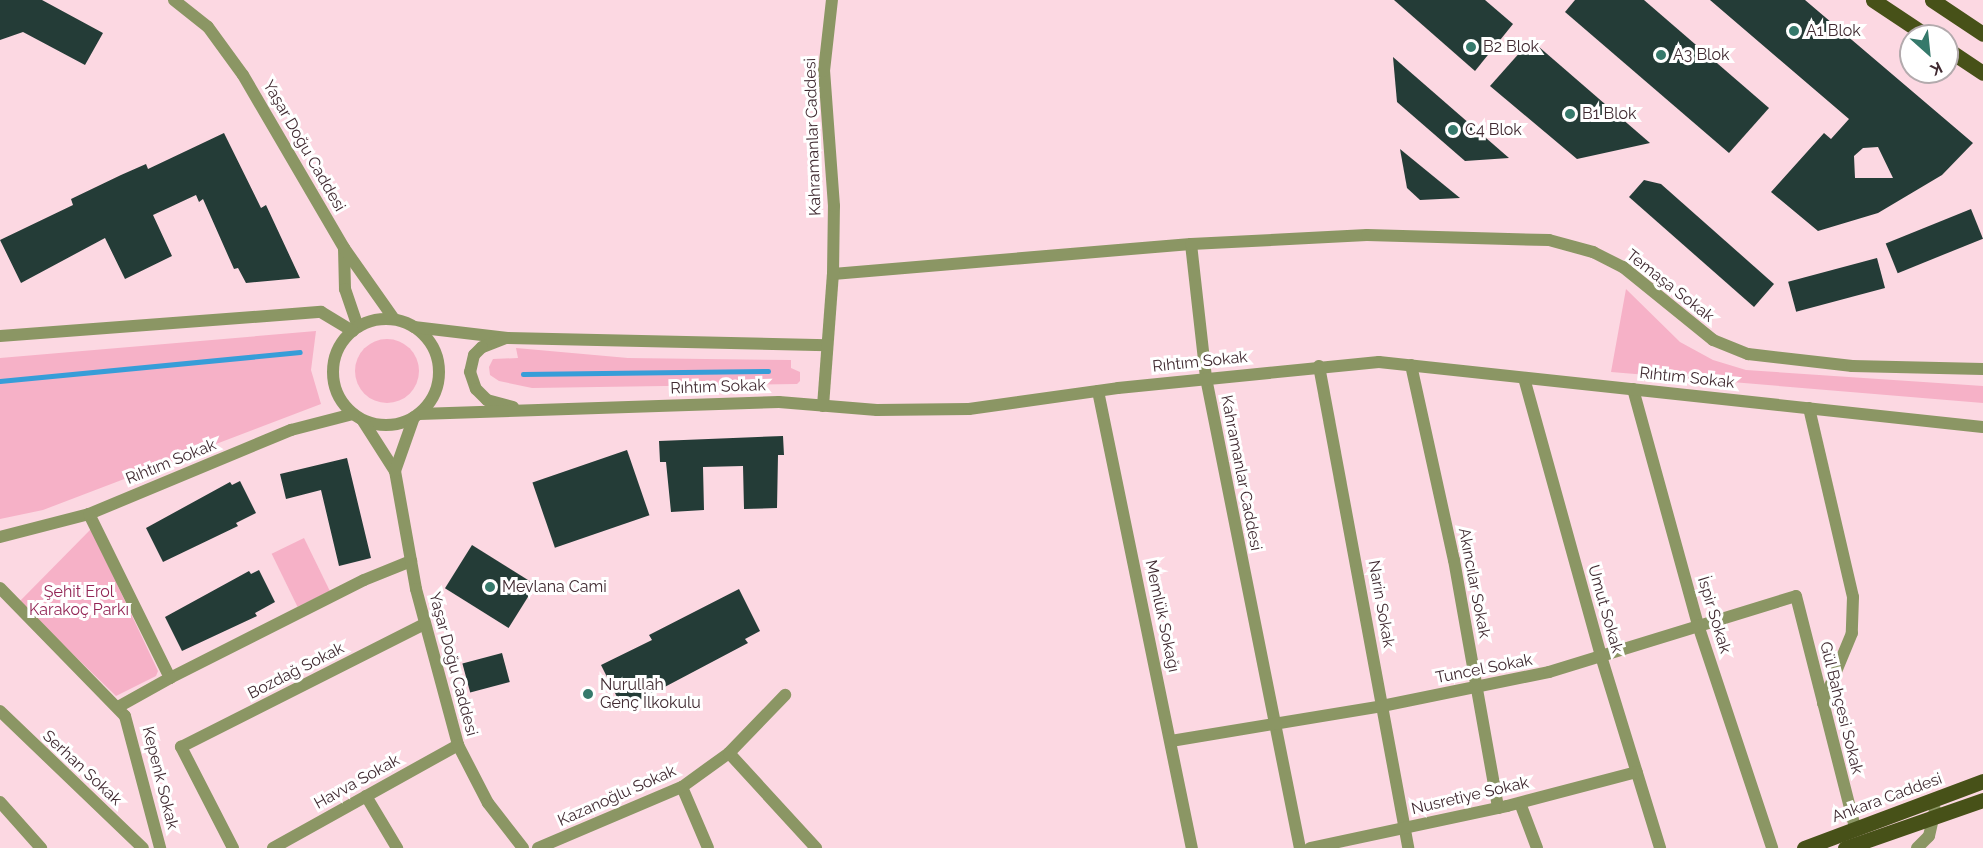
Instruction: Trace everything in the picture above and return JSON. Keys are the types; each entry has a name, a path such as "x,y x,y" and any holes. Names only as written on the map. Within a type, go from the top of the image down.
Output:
{"main road":[{"path":"1873,0 1909,24"},
{"path":"1932,0 1982,33"},
{"path":"1959,57 1983,73"},
{"name":"Ankara Caddesi","path":"1845,848 1935,808 1983,782"},
{"name":"Ankara Caddesi","path":"1804,848 1855,828 1935,808 1983,800"}],"street":[{"name":"Yaşar Doğu Caddesi","path":"174,0 208,27 243,75 344,248 394,319"},
{"name":"Kahramanlar Caddesi","path":"823,406 833,274 833,184 824,71 832,0"},
{"name":"Temaşa Sokak","path":"1191,244 1366,235 1549,240 1593,252 1623,267 1713,340 1748,354 1863,366 1983,369"},
{"path":"833,274 1191,244"},
{"name":"Kahramanlar Caddesi","path":"1191,244 1206,378 1300,848"},
{"path":"344,248 345,289 356,329"},
{"path":"0,336 321,312 356,329"},
{"path":"395,471 358,418 340,400 332,370 336,353 356,329 376,320 394,319 414,327 507,338 827,345"},
{"path":"395,471 417,415 435,393 440,369 435,351 414,327"},
{"path":"507,338 482,347 474,355 470,372 476,389 487,399 526,410"},
{"name":"Rıhtım Sokak","path":"417,415 779,402 878,411 969,409 1206,378 1379,362 1983,427"},
{"name":"Akıncılar Sokak","path":"1411,365 1454,560 1498,808"},
{"name":"Narin Sokak","path":"1319,366 1408,848"},
{"name":"Umut Sokak","path":"1524,378 1601,656 1660,848"},
{"name":"İspir Sokak","path":"1633,389 1698,625 1772,848"},
{"name":"Memlük Sokağı","path":"1098,391 1192,848"},
{"path":"1809,408 1852,597 1852,633 1823,703"},
{"path":"358,418 393,425 417,415"},
{"name":"Rıhtım Sokak","path":"0,537 89,513 291,430 358,418"},
{"name":"Yaşar Doğu Caddesi","path":"395,471 425,624 458,746 488,803 523,848"},
{"path":"89,513 170,678"},
{"path":"118,707 170,678 364,580 411,561"},
{"name":"Kepenk Sokak","path":"0,588 118,707 130,727 160,848"},
{"name":"Tuncel Sokak","path":"1171,741 1382,706 1549,672 1796,596"},
{"name":"Gül Bahçesi Sokak","path":"1796,596 1855,828"},
{"name":"Bozdağ Sokak","path":"233,848 181,747 425,624"},
{"name":"Kazanoğlu Sokak","path":"538,848 682,787 729,753 785,695"},
{"name":"Serhan Sokak","path":"0,711 143,848"},
{"name":"Havva Sokak","path":"273,848 458,746"},
{"path":"729,753 816,848"},
{"name":"Nusretiye Sokak","path":"1310,848 1520,803 1636,772"},
{"path":"682,787 708,848"},
{"path":"366,796 397,848"},
{"path":"0,802 41,848"},
{"path":"1520,803 1537,848"},
{"path":"1917,848 1929,836 1935,808"}],"green space":[{"path":"1626,289 1680,342 1713,360 1746,370 1983,386 1983,403 1611,372"},
{"path":"316,331 311,370 321,404 43,510 0,519 0,358"},
{"path":"387,339 399,341 410,348 417,359 419,371 417,383 410,394 399,401 387,403 375,401 364,394 357,383 355,371 357,359 364,348 375,341"},
{"path":"516,348 628,358 791,360 791,368 800,372 800,381 797,384 532,388 499,381 490,375 489,367 493,359 518,358"},
{"name":"Şehit Erol Karakoç Parkı","path":"91,529 158,671 156,676 116,696 19,602"},
{"path":"304,538 330,591 298,607 272,554"}],"building":[{"path":"0,0 42,0 103,33 85,65 23,32 0,40"},
{"name":"B2 Blok","path":"1394,0 1485,0 1513,24 1475,71"},
{"name":"A3 Blok","path":"1575,0 1644,0 1769,108 1729,153 1565,12"},
{"path":"1710,0 1805,0 1899,80 1899,84 1904,84 1973,143 1942,175 1878,213 1818,231 1771,192 1824,133 1831,139 1849,119","holes":["1878,147 1893,178 1855,178 1854,156 1863,148"]},
{"name":"B1 Blok","path":"1531,40 1650,143 1577,159 1490,86"},
{"name":"C4 Blok","path":"1393,57 1509,158 1465,161 1397,102"},
{"path":"224,133 261,208 266,205 300,278 246,283 238,268 234,269 203,199 199,202 196,195 153,215 172,256 125,279 105,238 21,283 0,240 73,205 71,199 121,175 146,164 148,169"},
{"path":"1400,149 1460,198 1420,200 1407,188"},
{"path":"1644,180 1661,184 1774,284 1754,307 1629,197"},
{"path":"1971,209 1983,239 1898,273 1886,243"},
{"path":"1877,258 1885,288 1796,312 1788,282"},
{"path":"783,436 784,455 778,455 777,508 744,509 743,466 703,467 704,510 671,512 666,462 660,462 659,441"},
{"path":"627,450 649,515 555,548 532,483"},
{"path":"347,458 371,558 339,566 321,490 286,499 280,474"},
{"path":"240,481 256,513 236,523 238,526 163,562 146,528 230,482 232,485"},
{"name":"Mevlana Cami","path":"472,545 536,585 509,628 445,588"},
{"path":"259,570 275,602 255,613 257,616 182,651 165,617 249,571 251,574"},
{"path":"739,589 760,631 745,639 748,643 623,709 601,665 652,640 649,635"},
{"path":"502,653 510,682 470,693 462,664"}],"waterway":[{"path":"0,381 300,352"},
{"path":"523,374 768,371"}],"place":[{"name":"A1 Blok","path":"1794,31"},
{"name":"B2 Blok","path":"1471,47"},
{"name":"A3 Blok","path":"1661,55"},
{"name":"B1 Blok","path":"1570,114"},
{"name":"C4 Blok","path":"1453,130"},
{"name":"Mevlana Cami","path":"490,587"},
{"name":"Nurullah Genç İlkokulu","path":"588,694"}]}
